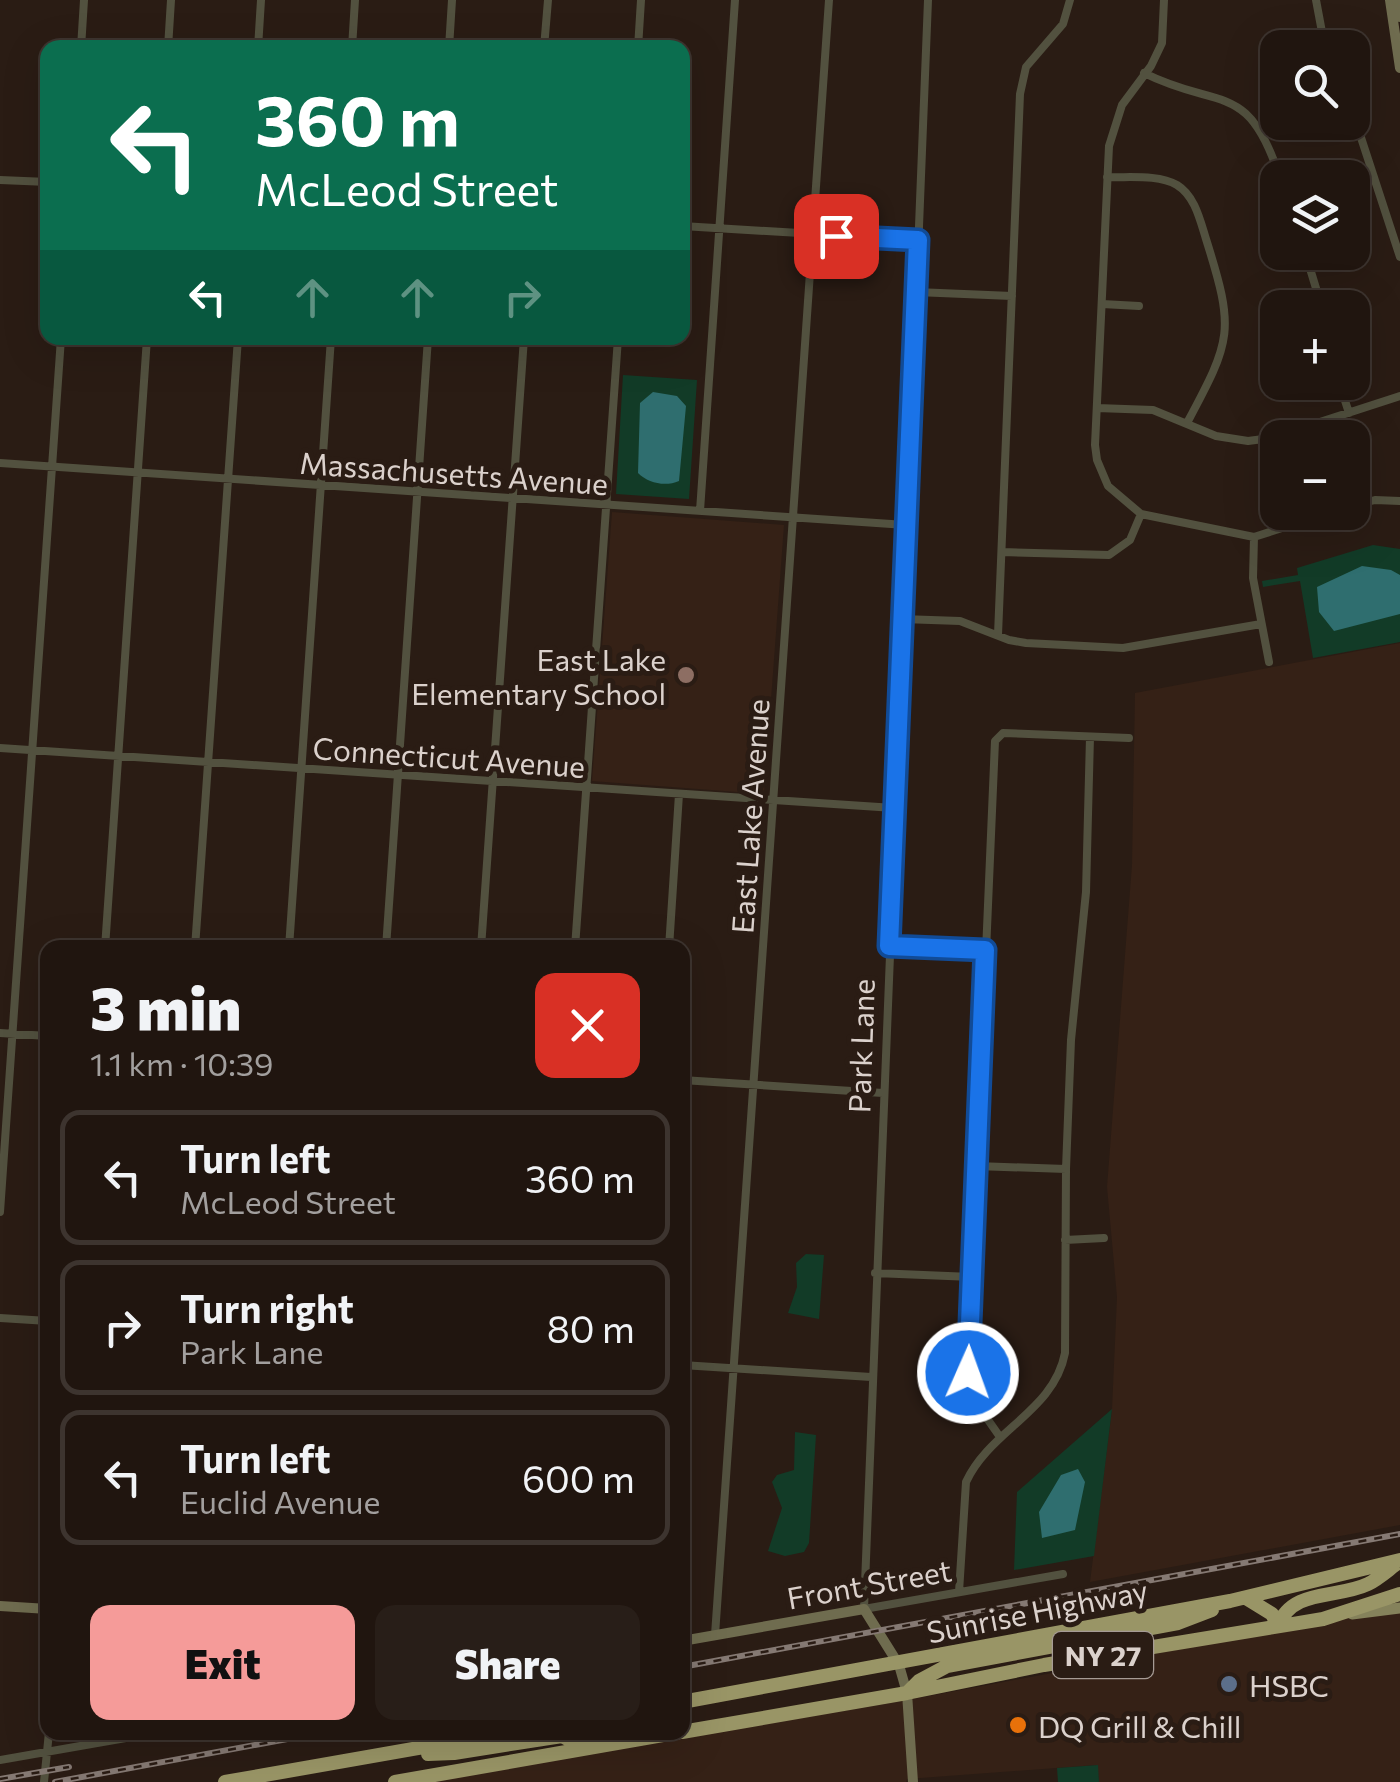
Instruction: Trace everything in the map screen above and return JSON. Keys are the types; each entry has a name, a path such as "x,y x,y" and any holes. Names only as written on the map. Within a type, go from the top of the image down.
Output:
{"highway":[{"name":"Sunrise Highway","path":"690,1701 899,1665 1238,1599 1400,1561"},
{"path":"1278,1626 1282,1614 1293,1603 1368,1584 1400,1561"},
{"name":"Sunrise Highway","path":"690,1730 907,1693 1044,1664 1324,1618 1400,1594"},
{"path":"907,1693 947,1666 1178,1623 1238,1599 1272,1614 1278,1626"},
{"path":"1044,1664 1073,1652 1091,1626"},
{"path":"690,1710 734,1702 778,1686"},
{"path":"225,1782 465,1740"},
{"path":"385,1754 454,1754 538,1740"},
{"path":"568,1740 579,1747 584,1740"},
{"name":"Sunrise Highway","path":"395,1782 627,1740"}],"main road":[{"path":"1324,1618 1400,1608"}],"street":[{"path":"82,40 84,0"},
{"path":"168,40 171,0"},
{"path":"258,40 261,0"},
{"path":"352,40 355,0"},
{"path":"450,40 452,0"},
{"path":"545,40 548,0"},
{"path":"638,40 641,0"},
{"path":"700,511 735,0"},
{"name":"East Lake Avenue","path":"715,1635 829,0"},
{"name":"Park Lane","path":"864,1609 928,0"},
{"path":"998,634 1022,79 1032,58 1064,24 1070,0"},
{"path":"1164,0 1162,43 1128,95 1109,146 1097,408 1100,471 1114,494 1141,514 1254,537 1276,530"},
{"path":"1316,0 1322,30"},
{"path":"1394,0 1400,17"},
{"path":"1394,0 1400,68"},
{"path":"1144,73 1177,89 1221,97 1243,110 1266,136 1274,160"},
{"path":"1362,140 1400,256"},
{"path":"1107,177 1159,180 1180,187 1192,201 1204,232 1224,296 1226,332 1215,371 1187,424"},
{"path":"0,180 40,182"},
{"path":"690,226 918,240"},
{"path":"916,292 1012,296"},
{"path":"1102,304 1139,306"},
{"path":"0,1212 61,345"},
{"path":"106,940 147,345"},
{"path":"196,940 238,345"},
{"path":"290,940 331,345"},
{"path":"387,940 428,345"},
{"path":"483,940 524,345"},
{"path":"576,940 617,345"},
{"path":"1097,408 1154,410 1216,436 1248,441 1271,438 1400,396"},
{"path":"1345,400 1349,413"},
{"name":"Massachusetts Avenue","path":"0,464 906,525"},
{"path":"1370,502 1400,501"},
{"path":"1002,552 1109,554 1130,540 1141,514"},
{"path":"1254,537 1253,578 1269,662"},
{"path":"902,619 960,621 1026,643 1123,648 1261,624"},
{"path":"1000,1438 977,1408 969,1388 995,741 1003,733 1129,738"},
{"path":"959,1592 966,1482 979,1458 1045,1397 1063,1365 1066,1169 1072,1040 1086,892 1090,737"},
{"name":"Connecticut Avenue","path":"0,748 894,808"},
{"path":"670,940 679,794"},
{"path":"889,946 985,950"},
{"path":"0,1033 40,1036"},
{"path":"690,1081 883,1092"},
{"path":"976,1166 1066,1169"},
{"path":"1065,1240 1104,1238"},
{"path":"876,1273 972,1277"},
{"path":"0,1318 40,1320"},
{"path":"690,1365 871,1377"},
{"name":"Front Street","path":"690,1640 1063,1574"},
{"path":"0,1606 40,1608"},
{"path":"864,1609 899,1665 907,1693 913,1782"},
{"path":"44,1782 48,1740"},
{"path":"0,1760 109,1740"}],"shaded area":[{"name":"East Lake Elementary School","path":"612,512 784,525 764,794 592,781"},
{"path":"1400,643 1400,1525 1090,1582 1112,1409 1117,1297 1107,1187 1132,865 1135,693"},
{"path":"1400,1608 1400,1782 1099,1782 1097,1765 906,1782 424,1782 690,1740 690,1737"}],"green space":[{"path":"623,375 697,380 689,499 616,494"},
{"path":"1373,545 1400,549 1400,642 1313,658 1300,581 1263,587 1262,581 1298,575 1297,568"},
{"path":"806,1254 824,1255 819,1319 788,1313 797,1287 796,1263"},
{"path":"1112,1409 1094,1556 1014,1570 1017,1492"},
{"path":"795,1432 816,1435 809,1543 804,1552 785,1556 768,1551 782,1508 772,1482 777,1475 794,1470"},
{"path":"1098,1765 1099,1782 1058,1782 1057,1768"}],"water":[{"path":"653,392 677,396 686,406 679,481 674,483 657,483 638,473 640,403"},
{"path":"1362,566 1400,575 1400,614 1334,631 1319,612 1317,587"},
{"path":"1078,1469 1085,1482 1075,1530 1042,1538 1039,1512 1061,1475"}],"railway":[{"path":"690,1666 1400,1534"},
{"path":"55,1782 282,1740"},
{"path":"0,1779 69,1767"}],"place":[{"name":"East Lake Elementary School","path":"686,675"},
{"name":"HSBC","path":"1229,1684"},
{"name":"DQ Grill & Chill","path":"1018,1725"}],"route":[{"path":"836,236 918,240 889,946 985,950 968,1373"}]}
